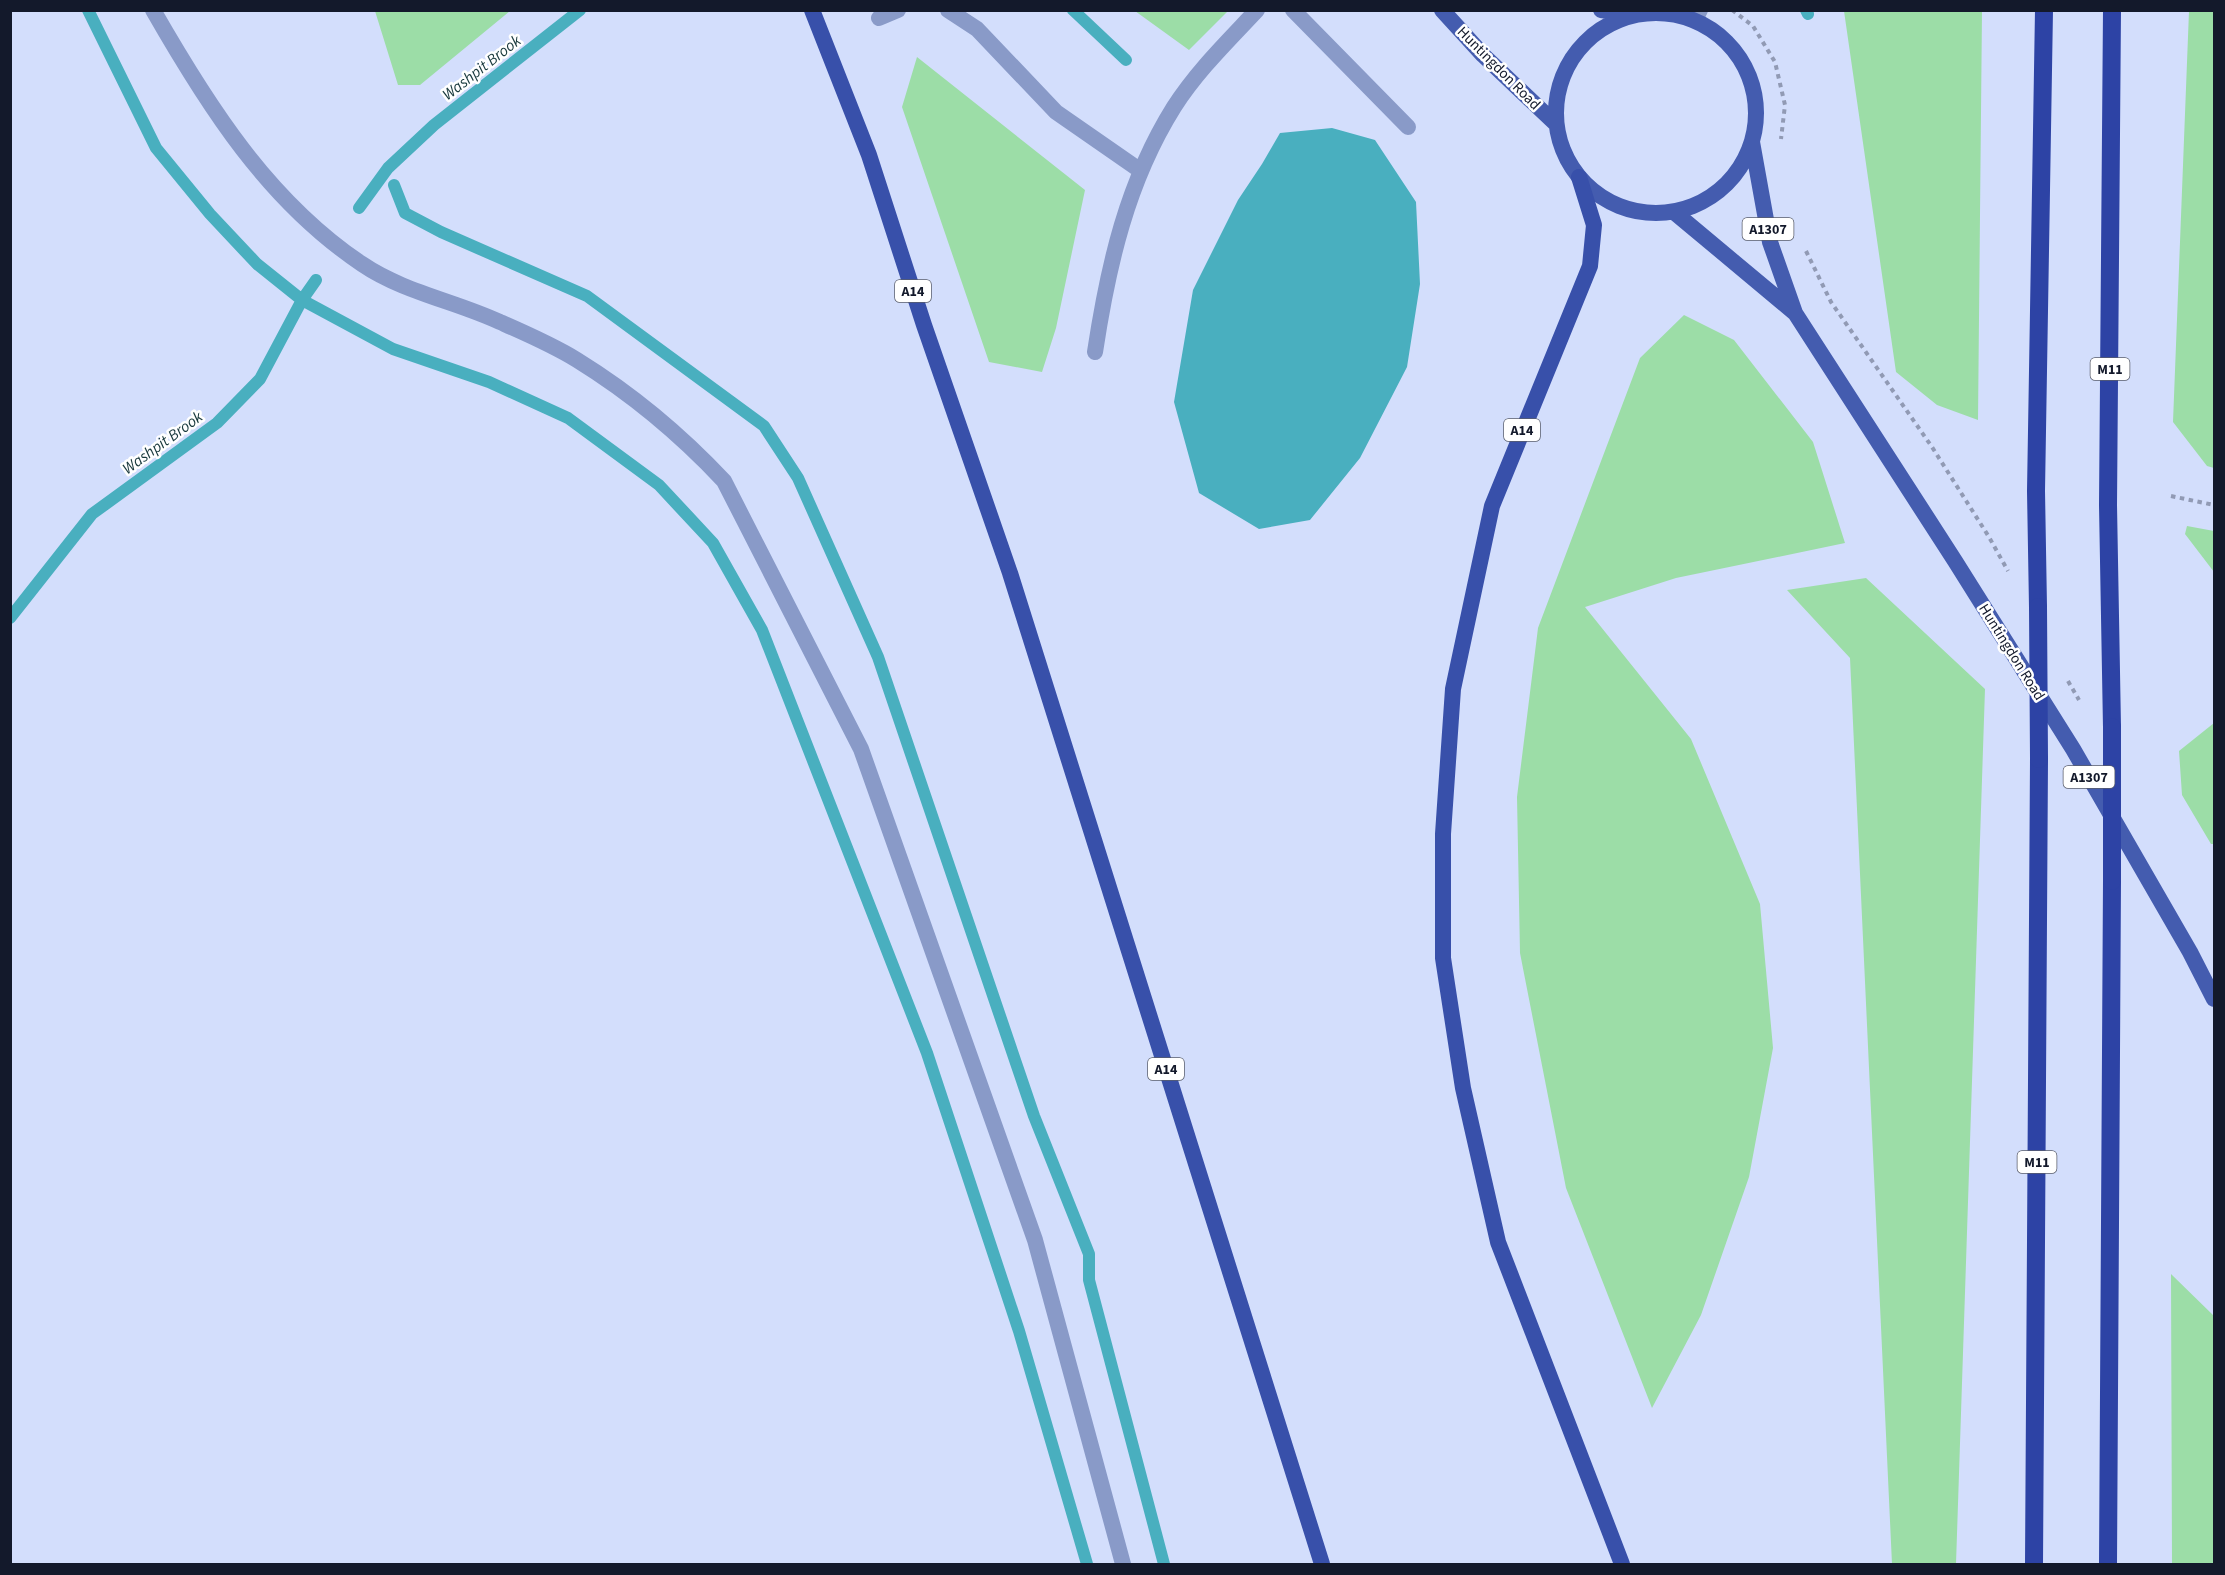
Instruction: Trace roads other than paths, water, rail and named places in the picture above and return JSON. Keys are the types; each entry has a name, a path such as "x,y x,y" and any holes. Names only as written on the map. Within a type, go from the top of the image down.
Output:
{"highway":[{"name":"A14","path":"812,10 869,155 928,336 1010,573 1322,1564"},
{"name":"M11","path":"2034,1564 2039,759 2036,491 2044,10"},
{"name":"M11","path":"2108,1564 2112,727 2108,505 2112,10"},
{"name":"A14","path":"1579,177 1594,225 1590,266 1492,506 1453,689 1443,834 1443,958 1463,1088 1498,1242 1622,1564"}],"main road":[{"name":"Huntingdon Road","path":"1442,10 1483,55 1556,124"},
{"path":"1601,10 1636,14 1697,15 1731,46 1748,73 1756,107 1756,124 1752,141 1737,172 1725,186 1711,196 1693,206 1674,212 1639,212 1622,207 1592,189 1569,163 1556,124 1558,89 1572,57 1596,32 1615,21 1636,14"},
{"name":"Huntingdon Road","path":"1752,141 1770,242 1795,313 1956,561 2073,749 2190,952 2214,999"},
{"name":"Huntingdon Road","path":"1674,212 1795,313"}],"lane":[{"path":"153,10 192,78 250,162 308,221 363,265 417,292 498,321 576,359 643,405 693,448 724,481 861,749 1035,1240 1123,1564"},
{"path":"879,18 898,10"},
{"path":"948,10 977,29 1056,112 1141,171"},
{"path":"1095,352 1111,260 1125,210 1141,171 1179,100 1207,63 1257,10"},
{"path":"1293,10 1408,127"}],"waterway":[{"path":"88,10 156,148 210,214 257,264 302,300 393,349 489,382 568,418 659,485 713,543 762,630 927,1053 1019,1331 1087,1564"},
{"name":"Washpit Brook","path":"359,208 388,168 434,125 580,10"},
{"path":"1073,10 1126,60"},
{"path":"1806,10 1808,14"},
{"path":"394,185 405,213 441,232 587,296 764,426 798,478 878,657 1034,1116 1089,1254 1089,1280 1164,1564"},
{"name":"Washpit Brook","path":"10,618 92,514 217,423 260,379 302,300 316,280"}]}
